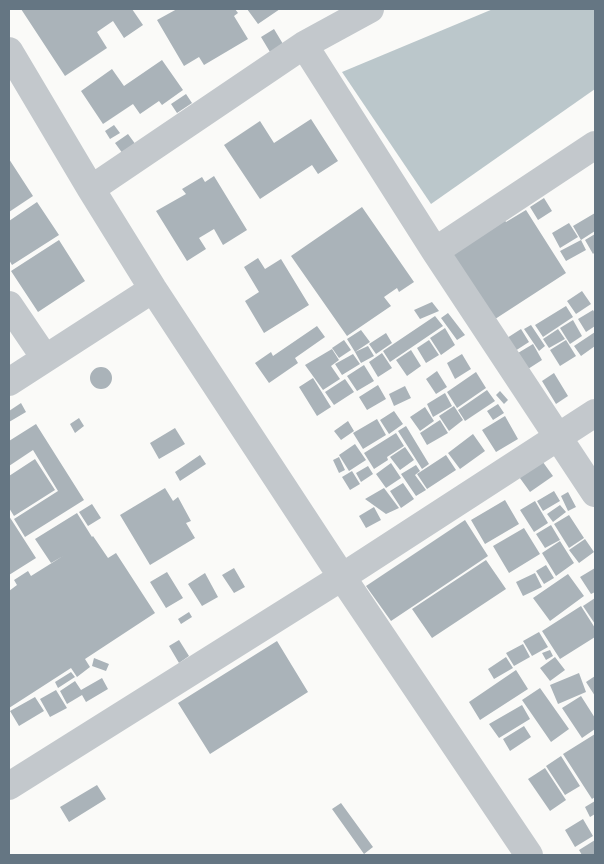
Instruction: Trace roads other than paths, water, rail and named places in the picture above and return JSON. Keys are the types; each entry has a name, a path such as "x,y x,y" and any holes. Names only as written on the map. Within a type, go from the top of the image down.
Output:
{"street":[{"path":"91,189 304,44 370,9"},
{"path":"304,44 435,251 595,493"},
{"path":"9,52 91,189 154,288 342,577 528,855"},
{"path":"435,251 595,145"},
{"path":"9,382 154,288"},
{"path":"9,305 45,358"},
{"path":"9,786 342,577 595,414"}]}
